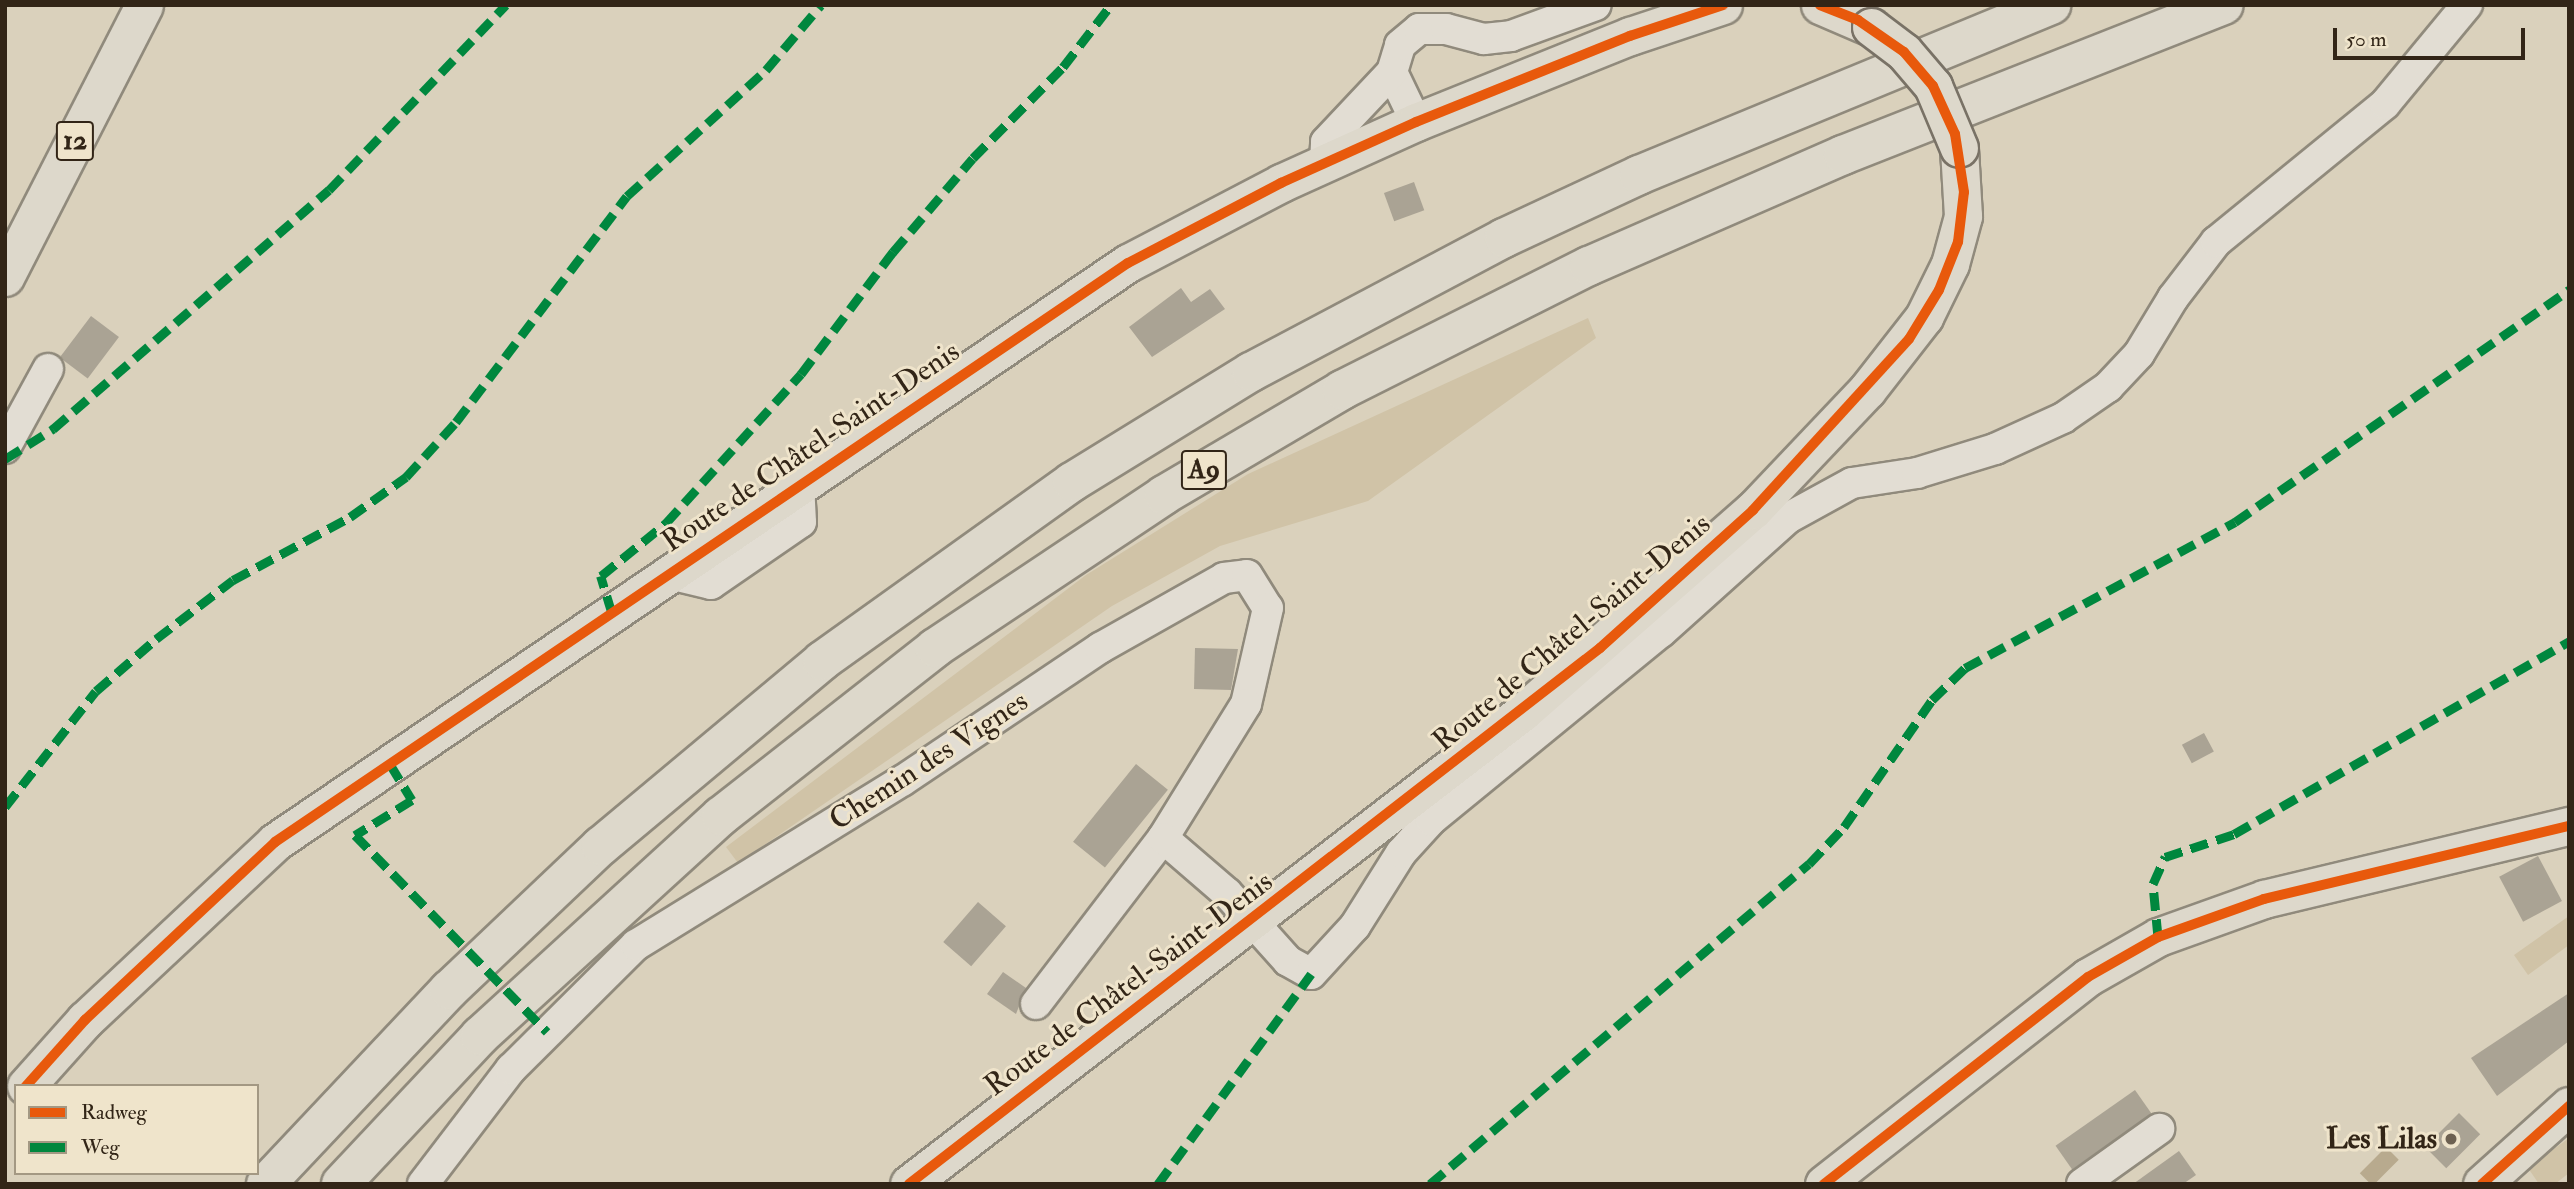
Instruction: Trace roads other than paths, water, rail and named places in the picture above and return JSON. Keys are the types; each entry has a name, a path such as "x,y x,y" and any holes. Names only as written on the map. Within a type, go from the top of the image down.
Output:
{"highway":[{"name":"A9","path":"266,1184 449,990 620,829 822,661 1072,482 1251,372 1504,238 1639,175 2051,5"},
{"name":"A9","path":"341,1184 480,1036 721,816 935,648 1164,495 1342,390 1589,266 1843,155 2224,5"}],"main road":[{"name":"12","path":"5,277 144,5"},
{"name":"Route de Châtel-Saint-Denis","path":"28,1084 85,1020 275,842 1128,263 1325,163 1416,122 1630,36 1723,5"},
{"name":"Route de Châtel-Saint-Denis","path":"909,1184 1250,923 1600,648 1753,510 1867,390 1924,317 1950,264 1963,216 1959,148 1933,86 1904,52 1871,27 1820,5"},
{"path":"1824,1184 2088,976 2158,937 2264,899 2569,826"},
{"path":"2482,1184 2569,1106"}],"street":[{"path":"1325,163 1326,142 1392,72 1400,45 1419,29 1446,29 1485,39 1511,36 1596,5"},
{"path":"1163,838 1227,893 1250,923 1288,961 1311,974 1355,926 1401,853 1431,820 1661,632 1788,518 1852,483 1917,472 1995,449 2063,418 2109,387 2139,354 2216,242 2385,104 2467,5"},
{"path":"1392,72 1416,122"},
{"path":"5,448 48,369"},
{"name":"Chemin des Vignes","path":"423,1184 511,1069 636,945 902,781 1171,604 1224,578 1247,575 1268,608 1246,704 1163,838 1036,1004"},
{"path":"2082,1184 2159,1129"}],"place":[{"name":"Les Lilas","path":"2451,1139"}]}
